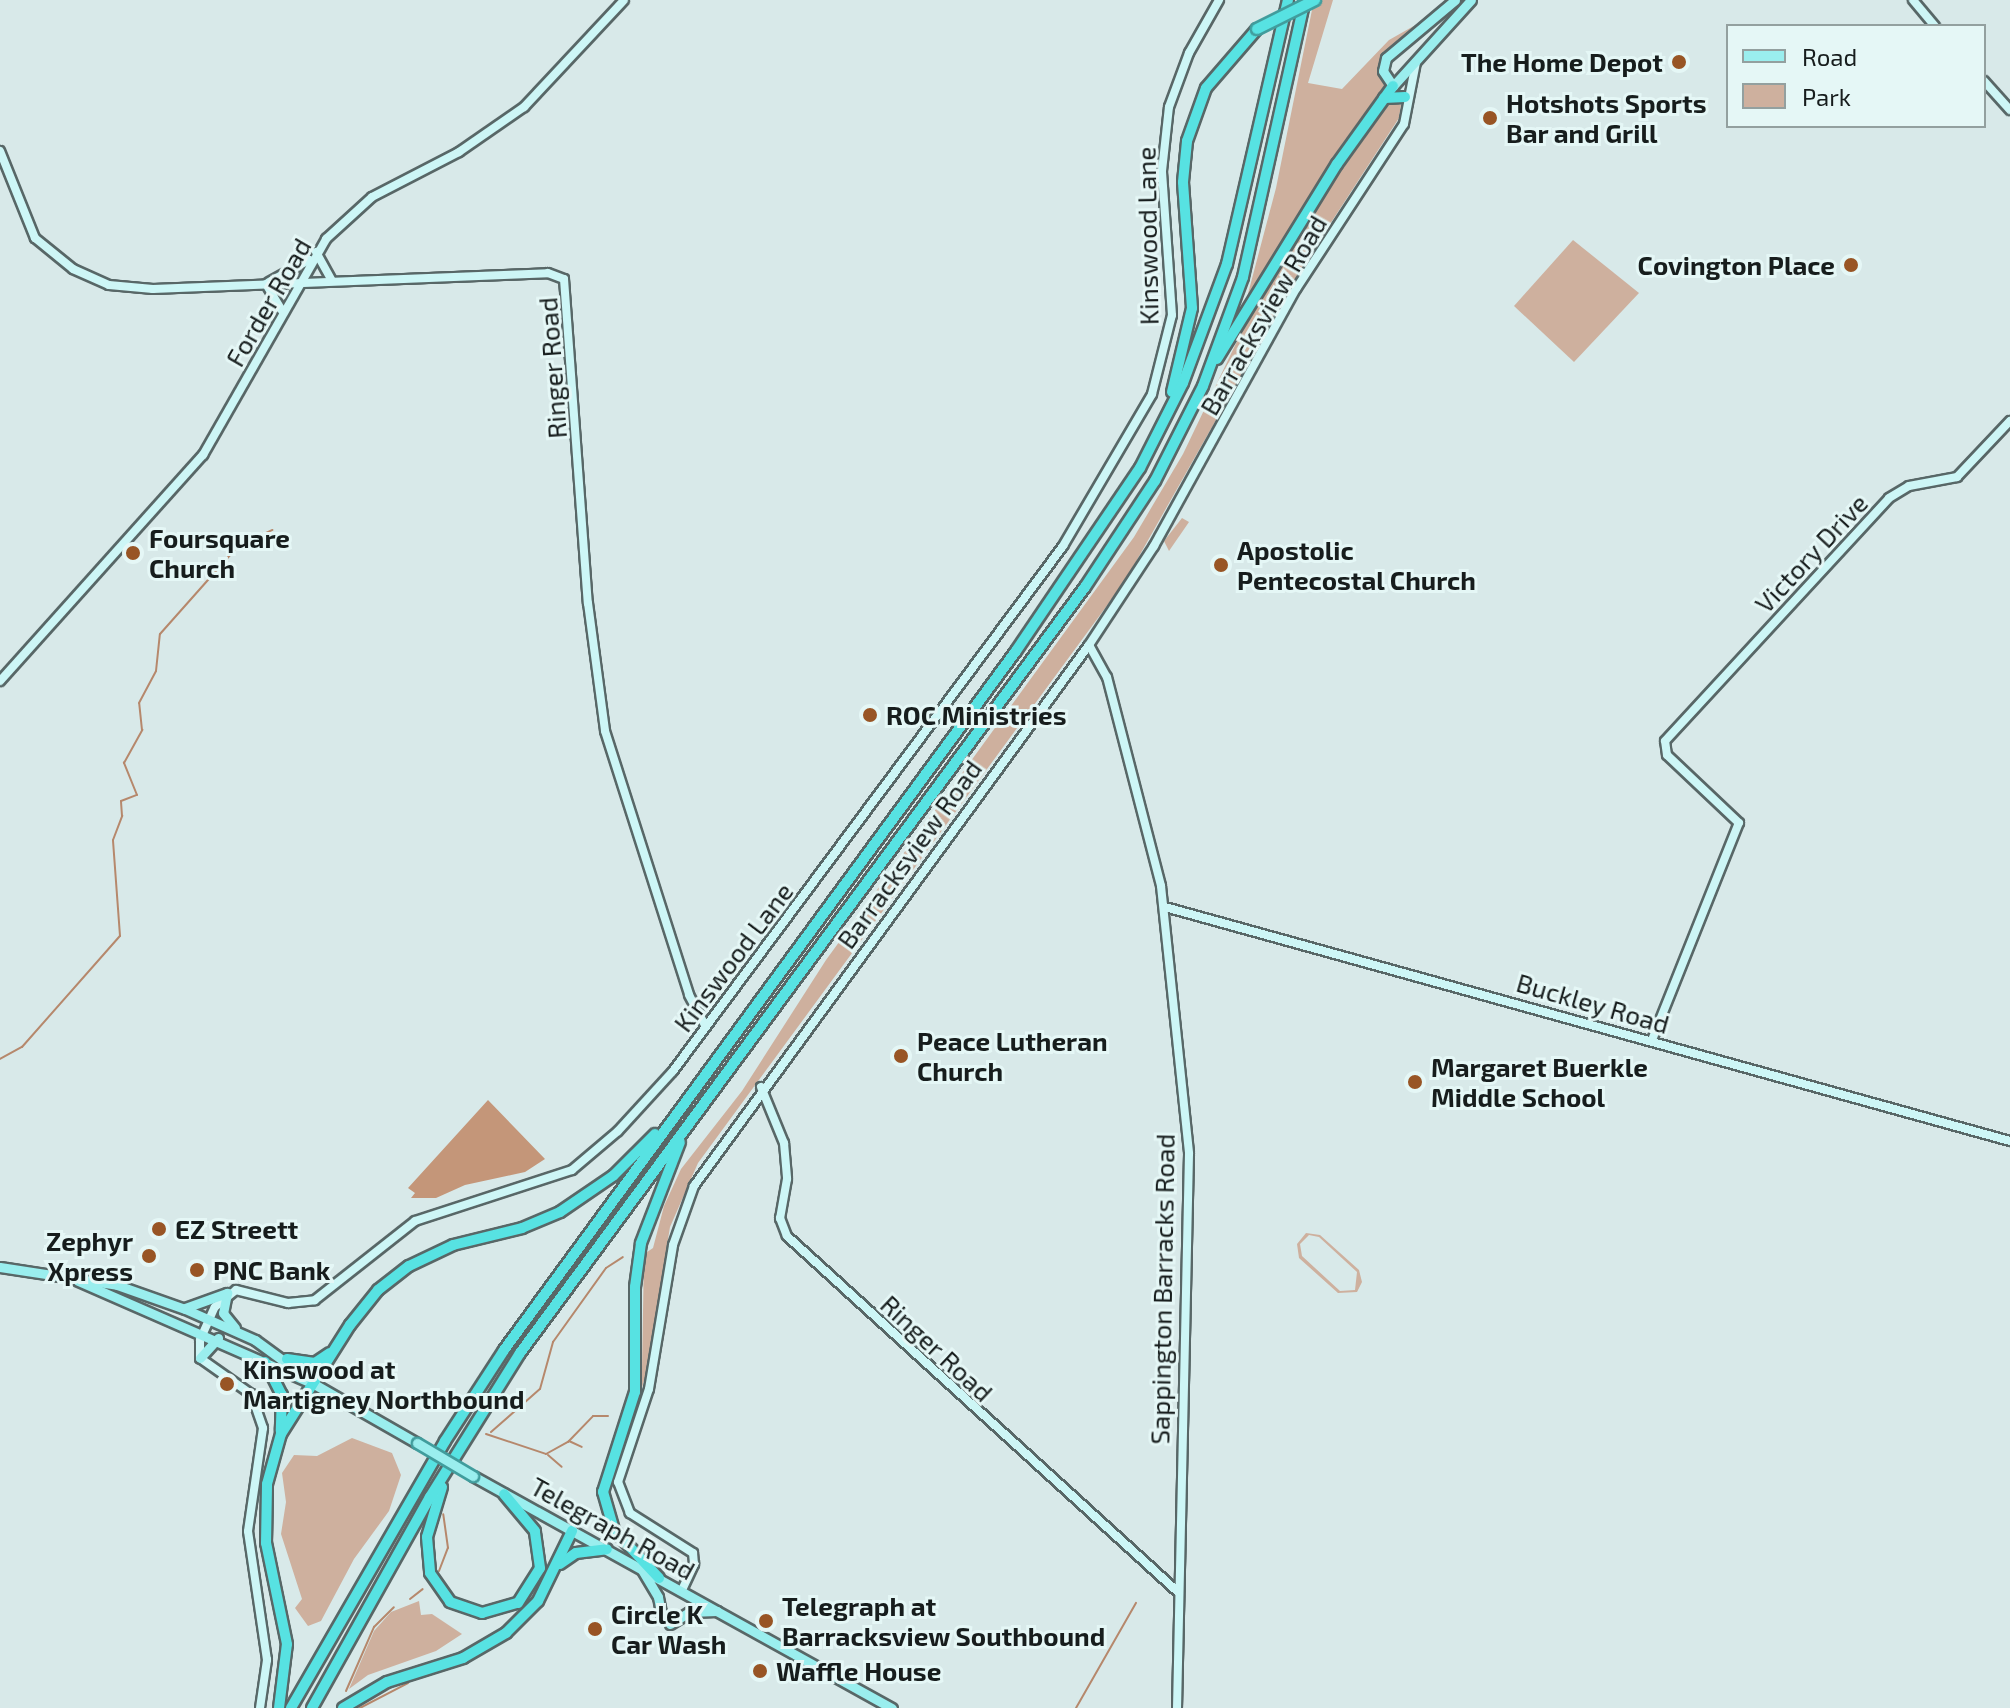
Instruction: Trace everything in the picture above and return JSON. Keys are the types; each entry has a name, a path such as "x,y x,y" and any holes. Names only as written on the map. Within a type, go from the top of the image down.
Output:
{"highway":[{"path":"291,1708 473,1396 1080,561 1155,440 1195,354 1227,264 1288,0"},
{"path":"312,1708 449,1466 520,1353 1113,548 1178,439 1212,363 1260,216 1305,0"},
{"path":"1155,440 1191,324 1193,279 1183,182 1190,127 1219,68 1257,29 1315,0"},
{"path":"1212,363 1393,86"},
{"path":"1384,98 1405,97"},
{"path":"281,1434 368,1301 400,1272 441,1249 522,1228 579,1201 625,1166 689,1095"},
{"path":"659,1578 614,1530 603,1492 635,1392 635,1287 641,1243 689,1123"},
{"path":"287,1359 315,1363 335,1350"},
{"path":"265,1362 282,1395 281,1434 264,1518 287,1636 279,1708"},
{"path":"449,1466 429,1528 427,1560 440,1592 461,1609 482,1613 504,1610 523,1598 538,1577 538,1537 504,1494"},
{"path":"343,1708 387,1682 451,1662 496,1640 538,1601 572,1531"},
{"path":"556,1568 576,1553 607,1549"}],"main road":[{"path":"1455,0 1386,58 1383,71 1393,86 1471,0"},
{"name":"Telegraph Road","path":"0,1267 117,1285 185,1309 237,1331 287,1359 314,1384"},
{"name":"Telegraph Road","path":"78,1281 203,1331 314,1384 504,1494 892,1708"},
{"path":"185,1309 227,1293"},
{"path":"227,1293 223,1313 237,1331"},
{"path":"200,1358 218,1338"},
{"path":"640,1568 658,1597 666,1621 689,1612 720,1611"}],"street":[{"name":"Forder Road","path":"0,681 203,455 313,256 372,197 459,152 524,107 624,0"},
{"name":"Kinswood Lane","path":"227,1293 242,1290 288,1303 315,1300 415,1221 572,1170 647,1102 706,1027 1063,546 1152,394 1172,315 1162,171 1169,107 1189,53 1219,0"},
{"path":"1913,0 1933,24"},
{"name":"Barracksview Road","path":"682,1590 694,1564 693,1553 630,1513 620,1494 620,1469 649,1389 683,1211 711,1156 1089,645 1160,537 1290,299 1401,129 1408,111 1418,58"},
{"path":"1986,83 2010,110"},
{"path":"1393,86 1405,97 1408,111"},
{"name":"Ringer Road","path":"0,151 30,232 48,251 82,274 133,289 553,273 566,281 588,603 601,714 689,995 706,1027"},
{"path":"282,311 266,284 313,256 332,281"},
{"name":"Victory Drive","path":"1652,1040 1739,823 1664,748 1889,498 1909,486 1957,477 2010,421"},
{"name":"Sappington Barracks Road","path":"1089,645 1107,677 1165,907 1189,1166 1177,1708"},
{"name":"Buckley Road","path":"1165,907 2010,1141"},
{"name":"Ringer Road","path":"761,1087 784,1143 787,1179 780,1218 787,1236 1178,1592"},
{"path":"227,1293 203,1331 200,1358 246,1389 262,1419 248,1531 267,1660 260,1708"}],"green space":[{"path":"1314,0 1333,0 1308,83 1342,89 1389,40 1419,23 1379,60 1379,75 1387,87 1245,305 1276,188"},
{"path":"1389,101 1401,105 1399,118 1304,264 1125,581 698,1163 670,1227 646,1374 634,1415 642,1368 644,1254 653,1248 664,1206 681,1169 742,1091 826,960 1134,537 1183,454 1252,310 1332,181"},
{"path":"1573,240 1639,293 1574,362 1514,306"},
{"path":"1182,518 1189,522 1169,551 1164,541"},
{"path":"1306,1233 1320,1235 1359,1270 1362,1282 1357,1292 1338,1293 1299,1258 1297,1244","holes":["1309,1235 1319,1237 1357,1272 1355,1290 1340,1291 1302,1256 1300,1244"]},
{"path":"352,1438 392,1453 401,1475 389,1511 354,1559 321,1621 308,1626 295,1608 302,1599 281,1534 286,1502 282,1473 294,1455 317,1456"},
{"path":"419,1601 421,1615 432,1614 462,1634 436,1651 368,1675 349,1689 374,1631 391,1612"}],"shaded area":[{"path":"488,1100 545,1159 525,1172 465,1185 436,1198 411,1198 415,1193 408,1188"}],"waterway":[{"path":"0,1059 22,1047 120,936 113,840 122,816 121,801 137,795 124,763 142,730 139,703 156,671 160,634 238,546 272,530"},
{"path":"491,1432 540,1389 553,1342 606,1268 623,1257"},
{"path":"486,1434 546,1454 568,1442 593,1416 608,1416"},
{"path":"569,1441 582,1447"},
{"path":"548,1455 562,1467"},
{"path":"439,1571 448,1548 443,1514"},
{"path":"410,1599 423,1589"},
{"path":"1076,1708 1136,1603"},
{"path":"346,1691 374,1627 394,1607"},
{"path":"360,1708 408,1683"}],"place":[{"name":"The Home Depot","path":"1679,62"},
{"name":"Hotshots Sports Bar and Grill","path":"1490,118"},
{"name":"Covington Place","path":"1851,265"},
{"name":"Foursquare Church","path":"133,553"},
{"name":"Apostolic Pentecostal Church","path":"1221,565"},
{"name":"ROC Ministries","path":"870,715"},
{"name":"Peace Lutheran Church","path":"901,1056"},
{"name":"Margaret Buerkle Middle School","path":"1415,1082"},
{"name":"EZ Streett","path":"159,1229"},
{"name":"Zephyr Xpress","path":"149,1256"},
{"name":"PNC Bank","path":"197,1270"},
{"name":"Kinswood at Martigney Northbound","path":"227,1384"},
{"name":"Telegraph at Barracksview Southbound","path":"766,1621"},
{"name":"Circle K Car Wash","path":"595,1629"},
{"name":"Waffle House","path":"760,1671"}]}
